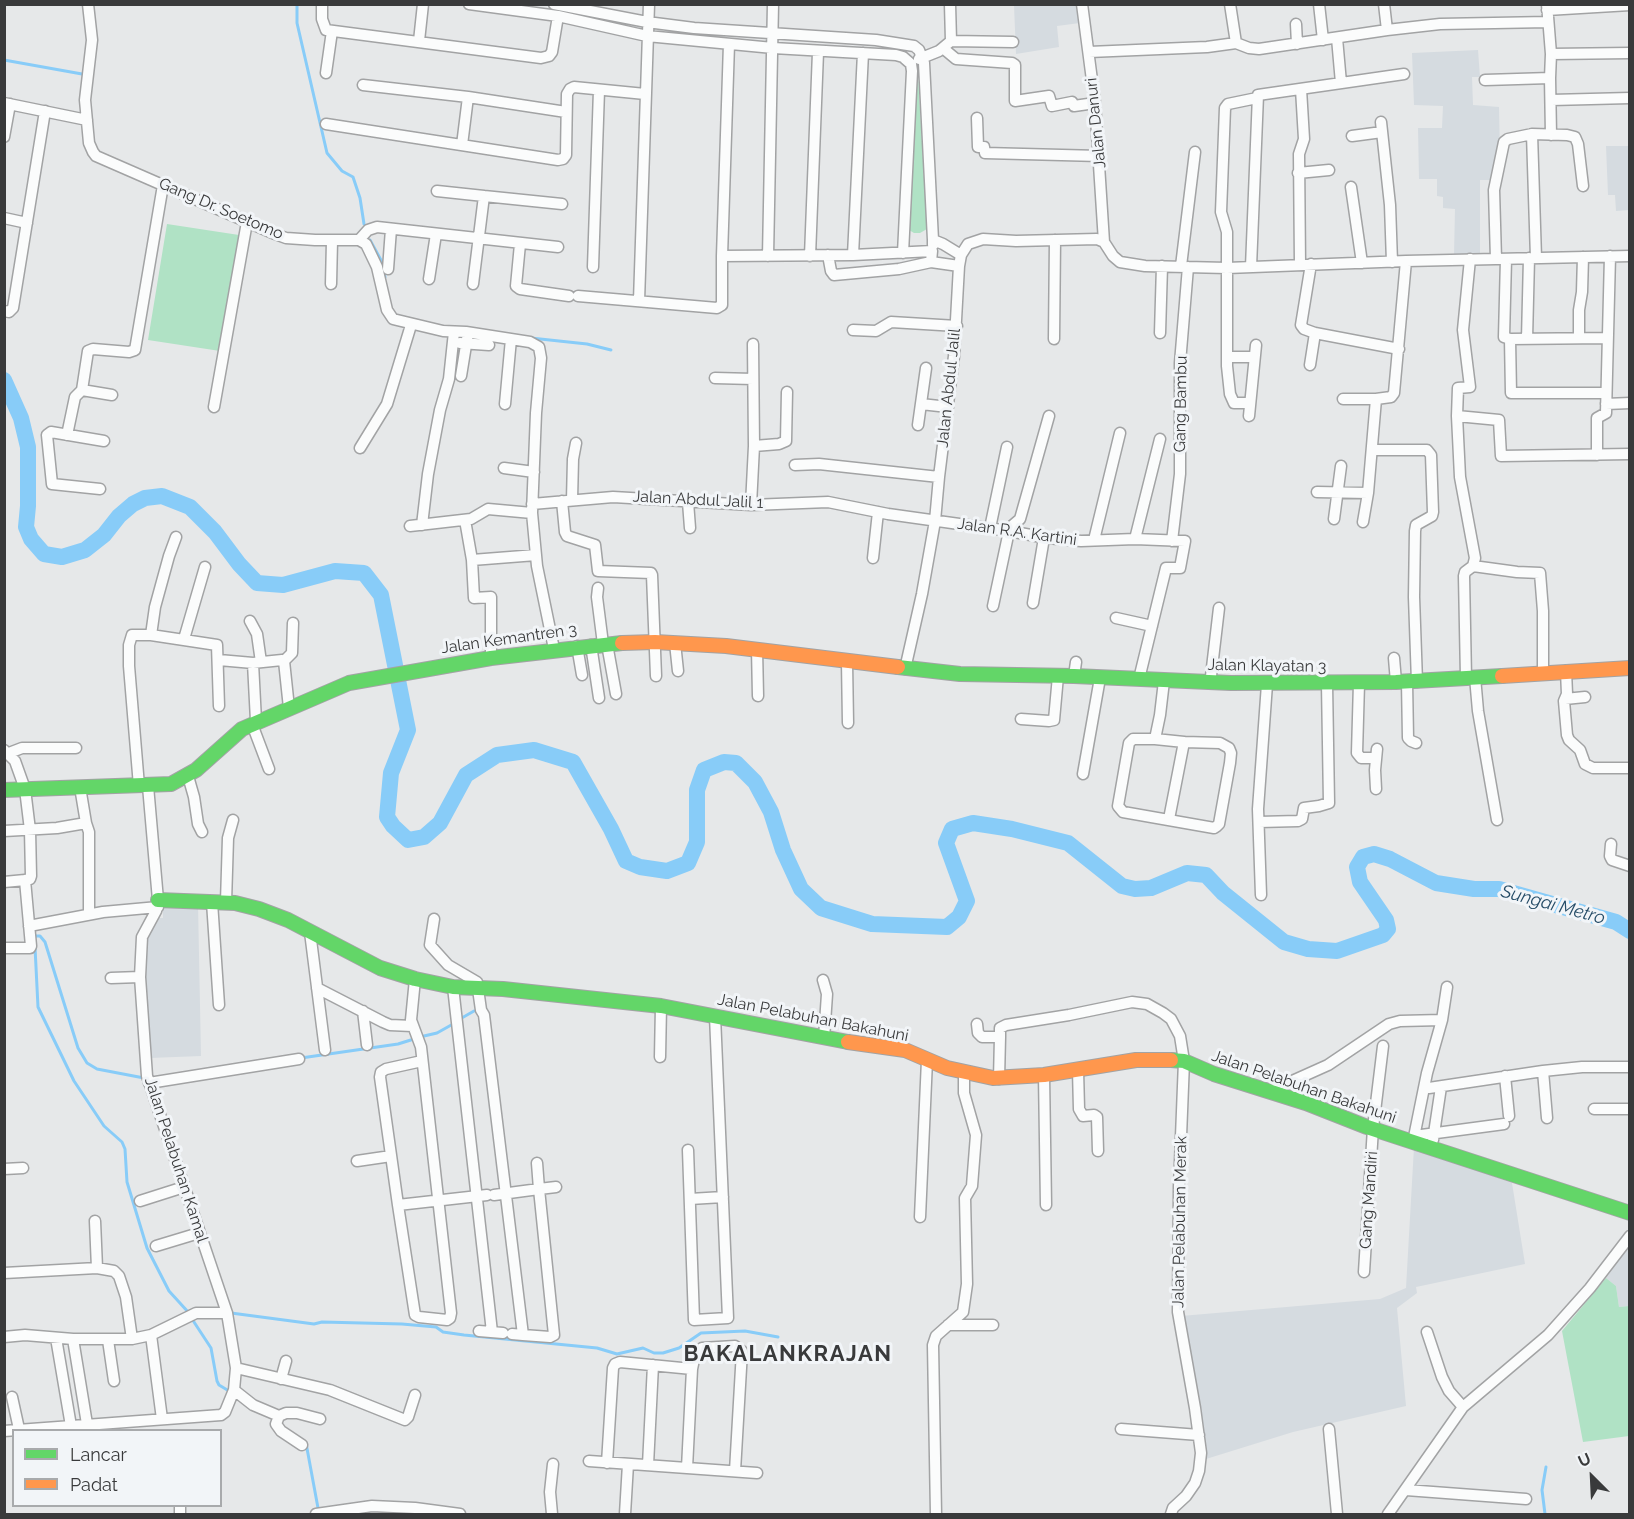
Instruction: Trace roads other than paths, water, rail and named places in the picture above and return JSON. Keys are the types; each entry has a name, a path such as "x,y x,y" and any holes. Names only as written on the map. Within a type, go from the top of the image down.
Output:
{"street":[{"name":"Gang Dr. Soetomo","path":"88,4 92,40 85,100 90,148 96,156 286,238 359,240"},
{"path":"322,4 326,30 545,57 552,52 566,14"},
{"path":"419,41 423,4"},
{"path":"470,4 566,14 647,36 818,52 903,57 911,64 912,82 903,253"},
{"path":"555,4 566,14"},
{"path":"639,301 649,4"},
{"path":"768,256 773,48 771,34 774,4"},
{"path":"950,4 948,45 956,59 1015,65 1015,101 1049,96 1052,106 1073,102 1074,106 1095,103"},
{"name":"Jalan Danuri","path":"1082,4 1100,156 1104,242"},
{"path":"1230,4 1236,42"},
{"path":"1319,4 1323,40"},
{"path":"1384,4 1387,30"},
{"path":"1551,135 1551,54 1547,7 1629,5"},
{"path":"566,14 604,8 647,22 694,28 876,40 914,46 923,57 932,251"},
{"path":"1089,52 1207,47 1236,42 1259,49 1440,24 1548,21"},
{"path":"1296,24 1297,44"},
{"path":"692,40 694,28"},
{"path":"326,73 332,31"},
{"path":"1337,38 1341,83"},
{"path":"911,64 948,45 1013,42"},
{"path":"520,244 516,286 520,289 574,296 720,307 722,305 729,44"},
{"path":"810,256 818,52"},
{"path":"853,255 863,53"},
{"path":"1551,54 1629,53"},
{"path":"1250,403 1234,403 1231,399 1228,357 1227,232 1221,212 1225,130 1223,114 1228,104 1257,98 1260,94 1404,74"},
{"path":"1485,80 1550,78"},
{"path":"363,85 468,96 566,112"},
{"path":"326,124 558,160 563,159 566,155 567,94 570,89 574,87 645,94"},
{"path":"1300,265 1298,173 1299,154 1305,139 1301,89"},
{"path":"593,267 599,90"},
{"path":"462,144 468,96"},
{"path":"1251,267 1257,98"},
{"path":"1551,100 1629,98"},
{"path":"4,136 7,104 87,120"},
{"path":"4,311 9,312 13,308 45,111"},
{"path":"977,118 978,147 984,147 985,153 1100,156"},
{"path":"1352,136 1381,127 1390,205 1392,262"},
{"path":"1527,339 1533,258 1532,134"},
{"path":"1583,186 1577,140 1571,136 1532,134 1504,142 1494,190 1501,259 1504,337 1510,339 1607,338"},
{"name":"Gang Bambu","path":"1172,541 1180,474 1180,363 1185,266 1195,152"},
{"path":"1298,173 1329,170"},
{"path":"67,435 75,397 82,390 86,354 91,349 129,352 135,350 163,185"},
{"path":"1351,187 1362,263"},
{"path":"437,190 562,204"},
{"path":"473,284 484,196"},
{"path":"4,218 27,223"},
{"path":"214,407 247,222"},
{"path":"489,345 393,319 385,305 374,257 366,244 359,240 373,228 558,247"},
{"path":"388,268 391,229"},
{"path":"429,279 436,234"},
{"path":"960,261 968,244 978,240 1097,238 1104,242 1120,262 1162,266 1227,268 1629,256"},
{"path":"1054,339 1055,240"},
{"path":"331,284 332,241"},
{"path":"828,255 831,271 840,275 899,269 944,244 960,261"},
{"path":"722,256 853,255 932,251 960,261"},
{"path":"1597,454 1597,418 1605,415 1610,256"},
{"path":"1579,338 1583,257"},
{"path":"1470,259 1463,330 1470,387 1458,388 1457,416 1460,477 1475,553 1473,566 1465,572 1464,576 1470,678 1497,820"},
{"name":"Jalan Abdul Jalil","path":"905,669 935,521 957,326 960,261"},
{"path":"1343,399 1376,399 1391,397 1394,393 1406,261"},
{"path":"1311,264 1301,325 1304,329 1399,349"},
{"path":"1160,333 1162,266"},
{"path":"853,330 876,331 891,322 957,326"},
{"path":"360,448 387,404 411,325"},
{"path":"1310,365 1315,333"},
{"path":"461,338 511,339 537,345 540,351 532,508 536,555 554,649"},
{"path":"461,338 461,376"},
{"path":"422,525 428,474 440,410 461,338"},
{"path":"506,404 511,339"},
{"path":"1510,339 1511,393 1606,398 1629,403"},
{"path":"751,505 754,446 753,344"},
{"path":"1249,417 1256,345"},
{"path":"1228,357 1254,357"},
{"path":"918,424 926,368"},
{"path":"715,378 753,379"},
{"path":"82,390 112,395"},
{"path":"754,446 779,444 786,441 787,392"},
{"path":"1363,522 1368,493 1376,399"},
{"path":"921,404 948,407"},
{"path":"993,606 1009,531 1012,525 1020,519 1049,416"},
{"path":"1457,416 1499,420 1501,456 1629,454"},
{"path":"99,489 52,484 47,435 51,432 104,441"},
{"path":"1094,540 1120,433"},
{"path":"1135,539 1160,439"},
{"path":"576,443 564,532 567,536 595,545 598,571 651,573 656,676"},
{"path":"990,528 1007,447"},
{"path":"1372,450 1427,450 1431,455 1433,512 1432,516 1416,525 1415,531 1414,597 1407,682 1408,738 1416,743"},
{"path":"795,465 819,464 939,477"},
{"path":"1334,519 1341,466"},
{"path":"504,468 534,472"},
{"path":"1317,492 1368,493"},
{"name":"Jalan Abdul Jalil 1","path":"410,526 465,520 476,517 488,508 532,508 567,500 613,497 751,505 828,502 935,521"},
{"path":"688,502 690,528"},
{"path":"873,558 878,512"},
{"path":"465,520 472,560 474,598 491,597 491,658"},
{"name":"Jalan R.A. Kartini","path":"935,521 1044,538 1172,541"},
{"path":"151,635 155,607 176,537"},
{"path":"1033,603 1044,538"},
{"path":"1139,679 1166,568 1180,568 1186,542 1172,541"},
{"path":"472,560 536,555"},
{"path":"1473,566 1540,573 1543,611 1543,672"},
{"path":"184,639 205,567"},
{"path":"598,588 595,645 599,698"},
{"path":"1211,676 1219,608"},
{"path":"1116,618 1152,626"},
{"path":"250,621 257,634 254,723 269,769"},
{"path":"289,708 285,661 292,653 293,623"},
{"path":"32,925 158,904 129,645 130,637 135,634 151,635 216,644 219,660 219,706"},
{"path":"675,643 678,671"},
{"name":"Jalan Kemantren 3","path":"17,790 171,784 188,776 232,736 254,723 335,687 362,679 429,667 554,649 595,645 675,643 757,649 905,669"},
{"path":"582,675 595,645"},
{"path":"595,645 616,694"},
{"path":"757,649 758,696"},
{"path":"1395,658 1407,682"},
{"path":"219,660 285,661"},
{"path":"847,662 848,723"},
{"name":"Jalan Klayatan 3","path":"905,669 974,675 1058,676 1075,669 1100,678 1327,684 1407,682 1629,668"},
{"path":"1566,671 1567,694 1565,699 1569,740 1580,750 1585,764 1593,768 1629,768"},
{"path":"1021,719 1053,720 1058,676"},
{"path":"1083,774 1100,678"},
{"path":"1155,739 1164,681"},
{"path":"1359,683 1357,753 1361,758 1376,754 1376,789"},
{"path":"1261,895 1258,798 1267,684"},
{"path":"1259,822 1298,821 1302,819 1304,808 1319,807 1329,803 1327,684"},
{"path":"1565,699 1585,697"},
{"path":"1133,739 1155,739 1220,743 1229,748 1230,763 1219,824 1214,828 1123,812 1118,806 1129,743 1133,739"},
{"path":"1169,819 1184,742"},
{"path":"4,948 30,948 32,925 27,880 27,831 17,790 15,761 7,752 22,748 76,748"},
{"path":"188,776 198,824 202,832"},
{"path":"80,787 89,832 89,914"},
{"path":"219,1005 219,902 228,838 234,820"},
{"path":"4,831 27,831 86,823"},
{"path":"1611,844 1612,860 1629,866"},
{"path":"4,882 27,880"},
{"name":"Jalan Pelabuhan Bakahuni","path":"158,904 219,902 259,909 288,920 380,968 415,979 453,987 503,989 661,1006 824,1038 905,1050 964,1073 999,1079 1044,1075 1136,1060 1184,1061 1254,1088 1270,1091 1373,1128 1414,1139 1431,1148 1629,1213"},
{"name":"Jalan Pelabuhan Kamal","path":"158,904 142,937 140,977 149,1083 227,1313 236,1368 234,1390 222,1415 177,1418"},
{"path":"434,920 430,941 432,948 448,965 477,982 493,1078 523,1335"},
{"path":"310,932 325,1050"},
{"path":"111,978 140,977"},
{"path":"415,979 412,1026 421,1047 451,1313 447,1320 415,1315 380,1077 381,1072 386,1069 422,1061"},
{"path":"823,980 827,994 824,1038"},
{"path":"453,987 485,1196 492,1332"},
{"path":"1447,987 1442,1020 1427,1073 1414,1139 1434,1133 1506,1120 1505,1076"},
{"path":"317,988 390,1024 412,1026"},
{"name":"Jalan Pelabuhan Merak","path":"1000,1037 1000,1028 1006,1025 1132,1002 1147,1004 1171,1018 1180,1036 1184,1061 1177,1293 1178,1312 1201,1453 1198,1477 1186,1496 1173,1508 1171,1515"},
{"path":"660,1057 661,1006"},
{"path":"363,1011 367,1045"},
{"path":"688,1150 694,1320 728,1318 716,1016"},
{"path":"1270,1091 1328,1065 1389,1024 1400,1021 1442,1020"},
{"path":"977,1024 979,1035 1000,1037 999,1079"},
{"name":"Gang Mandiri","path":"1364,1272 1373,1128 1383,1046"},
{"path":"149,1083 299,1059"},
{"path":"920,1217 927,1060"},
{"path":"1429,1088 1543,1071 1582,1067 1629,1067"},
{"path":"1078,1070 1079,1109 1083,1116 1094,1115 1097,1118 1098,1151"},
{"path":"1543,1071 1547,1118"},
{"path":"936,1515 933,1345 936,1336 963,1312 967,1284 965,1198 972,1186 976,1135 964,1093 964,1073"},
{"path":"1044,1075 1046,1205"},
{"path":"1431,1148 1441,1087"},
{"path":"1594,1109 1629,1109"},
{"path":"357,1161 391,1156"},
{"path":"479,1331 550,1337 554,1335 537,1163"},
{"path":"4,1169 22,1168"},
{"path":"398,1205 556,1187"},
{"path":"140,1201 184,1188"},
{"path":"690,1199 723,1197"},
{"path":"95,1221 97,1268"},
{"path":"156,1246 199,1233"},
{"path":"1388,1515 1463,1407 1548,1335 1590,1288 1629,1236"},
{"path":"4,1273 97,1268 114,1271 126,1297 132,1339"},
{"path":"4,1337 26,1335 73,1339 132,1339 151,1335 193,1315 227,1313"},
{"path":"948,1324 993,1325"},
{"path":"1427,1332 1442,1377 1449,1391 1463,1407"},
{"path":"151,1335 162,1419"},
{"path":"56,1338 71,1426"},
{"path":"73,1339 87,1424"},
{"path":"108,1340 114,1381"},
{"path":"687,1468 692,1369 695,1355 702,1348 735,1346 742,1351 735,1471"},
{"path":"281,1379 286,1361"},
{"path":"607,1463 615,1364 620,1362 692,1369"},
{"path":"648,1465 653,1365"},
{"path":"236,1368 330,1390 405,1420 415,1395"},
{"path":"234,1390 253,1405 277,1419 281,1431 302,1445"},
{"path":"12,1397 20,1429"},
{"path":"277,1419 291,1413 320,1419"},
{"path":"33,1429 177,1418 178,1429"},
{"path":"1121,1429 1199,1435"},
{"path":"1329,1429 1337,1515"},
{"path":"588,1461 757,1473"},
{"path":"552,1515 550,1492 553,1464"},
{"path":"625,1515 628,1464"},
{"path":"1406,1490 1526,1499"},
{"path":"316,1515 349,1513 372,1506 448,1511 460,1515"}],"waterway":[{"path":"297,4 297,23 327,153 342,171 353,177 360,198 364,224"},
{"path":"4,60 82,74"},
{"path":"370,240 382,262 385,277"},
{"path":"531,338 587,344 611,350"},
{"name":"Sungai Metro","path":"4,380 21,418 28,447 26,527 31,539 44,554 62,557 85,550 104,535 119,516 133,504 145,498 162,496 190,507 215,532 239,564 257,583 283,585 335,571 364,573 381,595 408,730 391,773 387,817 408,840 424,837 440,823 466,775 497,755 534,750 573,762 611,829 626,861 640,867 667,871 688,863 697,842 697,790 704,770 724,762 736,763 755,782 771,812 783,850 801,889 821,908 872,924 947,927 959,917 967,901 946,843 952,829 973,823 1012,829 1068,843 1122,886 1135,889 1151,888 1187,873 1206,875 1223,893 1284,942 1308,949 1337,951 1383,935 1388,929 1386,920 1360,882 1357,867 1363,857 1374,854 1390,859 1436,883 1474,889 1499,889 1616,922 1630,931"},
{"path":"35,936 40,936 45,942 78,1048 87,1063 97,1069 144,1078"},
{"path":"35,947 38,1007 74,1081 104,1126 122,1142 125,1149 127,1182 147,1248 169,1291 189,1313"},
{"path":"460,1019 474,1011"},
{"path":"424,1036 437,1033 453,1024"},
{"path":"301,1058 398,1044 414,1039"},
{"path":"231,1313 314,1324 322,1322 436,1327 443,1332 597,1348 617,1354 643,1348 654,1353 663,1353 679,1348 701,1333 745,1331 778,1337"},
{"path":"192,1319 211,1348 219,1385 229,1391"},
{"path":"306,1443 318,1508"},
{"path":"1545,1514 1542,1490 1546,1467"}],"district":[{"name":"BAKALANKRAJAN","path":"788,1354"}]}
